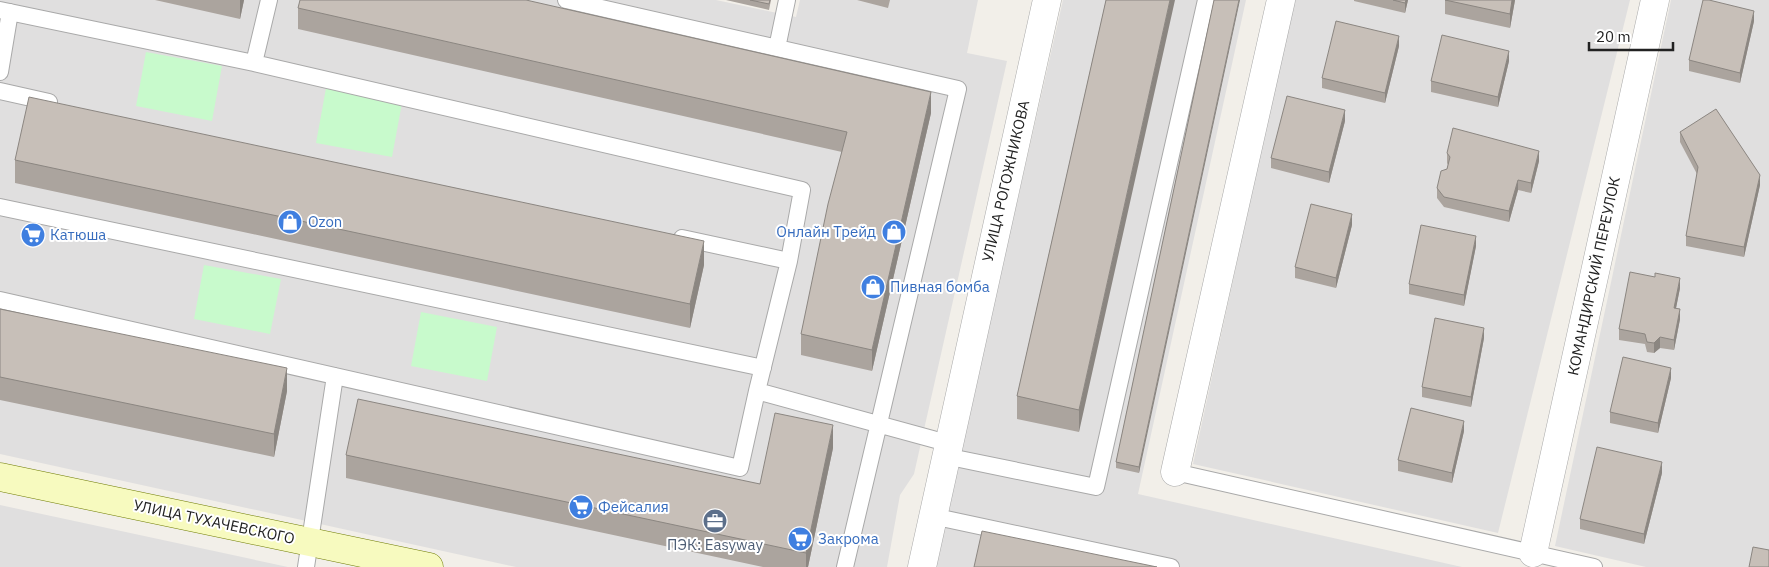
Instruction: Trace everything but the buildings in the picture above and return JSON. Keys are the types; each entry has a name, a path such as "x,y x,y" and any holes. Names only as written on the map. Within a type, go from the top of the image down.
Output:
{"main road":[{"name":"УЛИЦА ТУХАЧЕВСКОГО","path":"0,477 308,554 428,567"}],"street":[{"name":"УЛИЦА РОГОЖНИКОВА","path":"922,567 946,450 1046,0"},
{"path":"1175,472 1281,0"},
{"name":"КОМАНДИРСКИЙ ПЕРЕУЛОК","path":"1533,553 1654,0"}],"lane":[{"path":"254,63 269,0"},
{"path":"566,0 958,89 845,567"},
{"path":"776,48 787,0"},
{"path":"757,391 879,424 946,450 1096,488 1206,0"},
{"path":"0,72 5,11 254,63 802,190 789,261 740,468 0,300"},
{"path":"0,91 68,106"},
{"path":"0,207 763,368"},
{"path":"663,234 789,261"},
{"path":"308,554 335,376"},
{"path":"1175,472 1594,567"},
{"path":"932,516 1171,567"}],"shaded area":[{"path":"0,0 716,0 796,17 800,0 978,0 967,53 1007,61 914,474 900,495 887,567 516,567 0,454"},
{"path":"1063,0 1246,0 1138,494 1462,567 934,567"},
{"path":"1294,0 1630,0 1498,533 1193,464"},
{"path":"1671,0 1769,0 1769,567 1646,567 1555,546"},
{"path":"0,505 288,567 0,567"}],"green space":[{"path":"146,52 222,66 212,121 136,106"},
{"path":"326,88 402,103 392,157 316,143"},
{"path":"204,265 281,279 270,334 194,319"},
{"path":"421,312 497,327 487,381 411,366"}],"place":[{"name":"Ozon","path":"290,222"},
{"name":"Онлайн Трейд","path":"894,232"},
{"name":"Катюша","path":"33,235"},
{"name":"Пивная бомба","path":"873,287"},
{"name":"Фейсалия","path":"581,507"},
{"name":"ПЭК: Easyway","path":"715,521"},
{"name":"Закрома","path":"800,539"}]}
